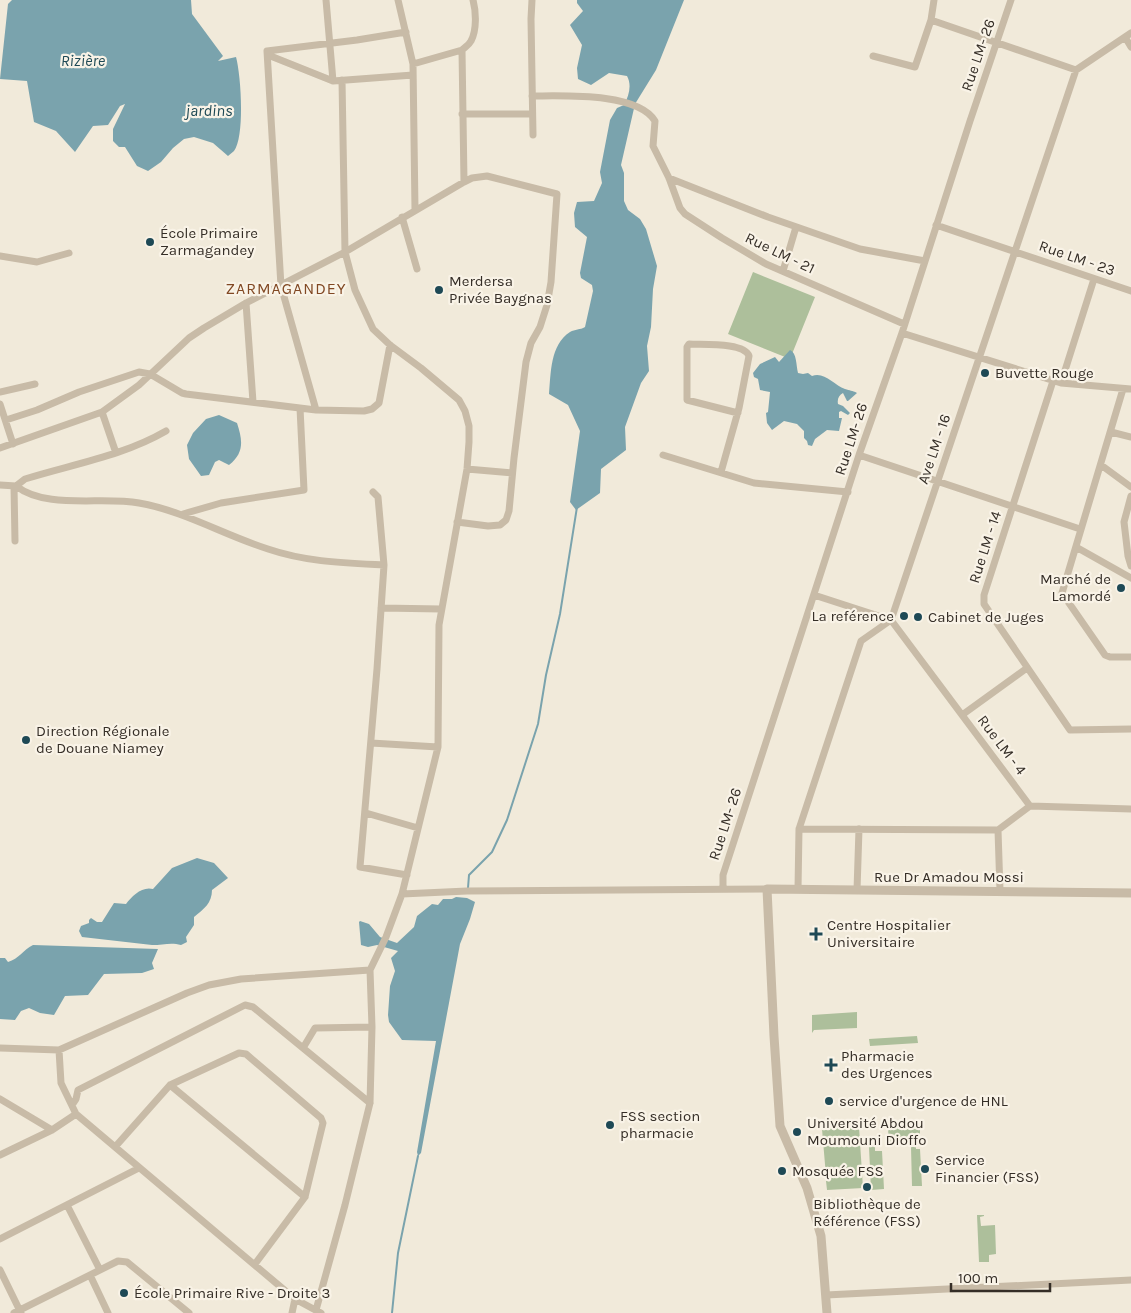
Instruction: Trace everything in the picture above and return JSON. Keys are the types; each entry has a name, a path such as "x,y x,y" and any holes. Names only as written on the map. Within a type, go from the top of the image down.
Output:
{"street":[{"path":"326,0 333,81"},
{"path":"398,0 413,64 415,210"},
{"path":"413,64 462,50 469,44 473,36 476,9 473,0"},
{"path":"532,0 532,135"},
{"path":"873,56 915,66 931,20 934,0"},
{"name":"Rue LM- 26","path":"723,888 722,874 1011,0"},
{"path":"931,20 1076,70 1128,35 1131,46"},
{"path":"316,410 281,286 267,51 374,38 406,32"},
{"path":"462,50 464,182"},
{"path":"268,55 333,81 413,75"},
{"name":"Ave LM - 16","path":"891,620 1076,70"},
{"path":"59,1050 61,1083 76,1114 296,1299 318,1311 370,1103 372,1027 370,970 386,937 402,894 438,747 439,625 469,442 469,426 465,411 458,400 372,329 355,290 345,252 342,80"},
{"name":"Rue LM - 21","path":"532,96 581,96 625,103 647,112 656,121 653,146 669,178 680,208 685,214 750,255 782,271 904,324"},
{"path":"462,114 532,114"},
{"path":"0,448 102,412 139,385 189,338 246,303 345,252 464,182 472,178 486,176 557,194 552,282 540,327 531,343 526,362 509,511 500,525 488,526 457,522"},
{"path":"669,178 796,227 860,249 925,261"},
{"path":"402,218 418,269"},
{"name":"Rue LM - 23","path":"936,226 1131,291"},
{"path":"782,271 796,227"},
{"path":"0,256 37,262 69,253"},
{"path":"1060,383 1094,280"},
{"path":"246,303 253,402"},
{"path":"902,333 1060,383 1127,389 1080,529 1062,593 1105,655 1131,658"},
{"path":"720,472 738,413 749,359 748,352 728,346 688,344 687,400 738,413"},
{"path":"6,420 139,372 150,374 184,394 316,410 364,411 379,403 390,345"},
{"name":"Rue LM - 14","path":"1053,381 984,595 984,604 1070,730 1131,729"},
{"path":"0,392 35,384"},
{"path":"0,404 13,444"},
{"path":"183,514 221,503 304,490 300,408"},
{"path":"102,412 116,453"},
{"path":"15,486 26,479 102,459 166,431"},
{"path":"1111,432 1131,437"},
{"path":"663,455 763,484 848,492"},
{"path":"859,456 1080,529"},
{"path":"1101,465 1131,487"},
{"path":"466,469 512,473"},
{"path":"0,485 15,486 24,492 48,498 138,503 183,514 197,522 268,549 307,560 384,565"},
{"path":"15,486 16,541"},
{"path":"373,492 378,497 384,565 366,812 360,867 407,875"},
{"path":"1131,496 1124,522 1131,566"},
{"path":"1076,547 1131,578"},
{"path":"814,595 891,620"},
{"path":"382,608 441,609"},
{"path":"798,889 799,829 861,641 891,620"},
{"name":"Rue LM - 4","path":"891,620 1030,806"},
{"path":"962,715 1027,668"},
{"path":"371,744 438,747"},
{"path":"799,829 998,830 1030,806 1131,810"},
{"path":"366,812 418,828"},
{"path":"857,890 859,830"},
{"path":"998,830 1000,891"},
{"path":"402,894 470,891 767,889 780,1126 807,1188 816,1216 821,1236 827,1313"},
{"name":"Rue Dr Amadou Mossi","path":"767,889 1131,893"},
{"path":"0,1048 59,1050 179,996 209,985 241,979 370,970"},
{"path":"72,1105 78,1090 245,1005 253,1007 370,1103"},
{"path":"303,1048 315,1028 372,1027"},
{"path":"115,1147 170,1085 239,1053 246,1054 322,1120 305,1197 255,1264"},
{"path":"170,1085 305,1197"},
{"path":"0,1099 52,1130"},
{"path":"0,1156 52,1130 76,1114"},
{"path":"0,1239 139,1168"},
{"path":"67,1205 100,1270"},
{"path":"0,1270 18,1312 118,1261 127,1262 188,1313"},
{"path":"90,1275 108,1313"},
{"path":"826,1295 1131,1280"},
{"path":"292,1313 296,1299"}],"green space":[{"path":"753,272 815,297 790,359 728,334"},
{"path":"857,1012 857,1028 814,1030 812,1033 812,1015"},
{"path":"917,1036 918,1043 870,1046 869,1039"},
{"path":"859,1127 863,1188 827,1190 826,1181 830,1180 830,1176 826,1176 822,1129"},
{"path":"920,1127 920,1143 889,1144 888,1128"},
{"path":"875,1146 875,1151 882,1151 884,1189 871,1190 869,1147"},
{"path":"911,1147 920,1149 922,1186 912,1186"},
{"path":"977,1215 984,1215 980,1217 981,1226 995,1225 996,1254 989,1255 989,1262 979,1262"}],"water":[{"name":"Rizière","path":"12,0 191,0 192,14 223,56 218,61 236,57 241,119 240,133 234,151 228,156 213,143 194,137 184,139 161,162 148,171 137,166 125,147 119,147 113,141 113,129 125,104 120,106 108,125 93,126 75,152 56,131 34,122 27,81 0,79 8,4"},
{"path":"577,0 684,0 656,70 635,104 621,165 624,173 624,201 628,210 640,219 646,229 657,266 653,289 651,327 647,346 649,371 641,383 625,427 626,450 601,469 600,493 576,510 570,502 580,431 568,405 549,394 551,369 555,352 563,338 572,331 585,327 593,291 592,285 581,278 580,273 587,237 575,227 574,213 577,202 594,201 602,183 600,172 610,120 617,108 624,105 630,87 627,76 609,73 591,85 578,79 577,68 582,45 570,25 583,11"},
{"path":"790,350 795,356 798,373 808,373 812,376 821,375 845,389 857,393 848,401 843,393 840,395 838,404 850,413 848,415 841,411 839,412 839,418 842,418 839,431 827,430 815,439 812,446 808,445 804,438 804,431 797,424 784,421 772,430 767,423 766,413 768,412 770,392 760,390 758,379 754,377 753,373 760,364 775,357 779,362"},
{"path":"219,415 237,423 241,441 240,451 229,465 219,460 215,462 209,475 201,476 189,459 187,445 193,433 206,419"},
{"path":"197,858 214,863 228,878 212,890 209,902 194,917 194,925 186,937 187,942 181,945 152,945 82,937 79,931 81,926 89,923 91,918 97,922 102,922 114,903 126,904 141,890 153,889 172,868"},
{"path":"467,898 475,902 460,944 421,1153 418,1156 417,1152 436,1041 402,1040 389,1022 390,986 395,971 391,958 398,951 377,945 368,947 361,945 359,922 369,924 380,937 397,943 414,927 417,916 432,904 438,905 443,899"},
{"path":"33,945 158,949 152,963 154,969 142,973 104,974 88,995 65,996 54,1015 40,1013 29,1008 21,1011 15,1020 0,1019 0,958 5,958 8,962 12,961"}],"waterway":[{"path":"468,888 469,875 492,852 507,820 538,724 546,675 560,614 577,507"},
{"path":"392,1313 398,1253 418,1156"}],"place":[{"name":"École Primaire Zarmagandey","path":"150,242"},
{"name":"Merdersa Privée Baygnas","path":"439,290"},
{"name":"Buvette Rouge","path":"985,373"},
{"name":"Marché de Lamordé","path":"1121,588"},
{"name":"La reférence","path":"904,616"},
{"name":"Cabinet de Juges","path":"918,617"},
{"name":"Direction Régionale de Douane Niamey","path":"26,740"},
{"name":"Centre Hospitalier Universitaire","path":"816,934"},
{"name":"Pharmacie des Urgences","path":"831,1065"},
{"name":"service d'urgence de HNL","path":"829,1101"},
{"name":"FSS section pharmacie","path":"610,1125"},
{"name":"Université Abdou Moumouni Dioffo","path":"797,1132"},
{"name":"Service Financier (FSS)","path":"925,1169"},
{"name":"Mosquée FSS","path":"782,1171"},
{"name":"Bibliothèque de Référence (FSS)","path":"867,1187"},
{"name":"École Primaire Rive - Droite 3","path":"124,1293"}],"district":[{"name":"ZARMAGANDEY","path":"286,288"}],"water label":[{"name":"jardins","path":"209,110"}]}
